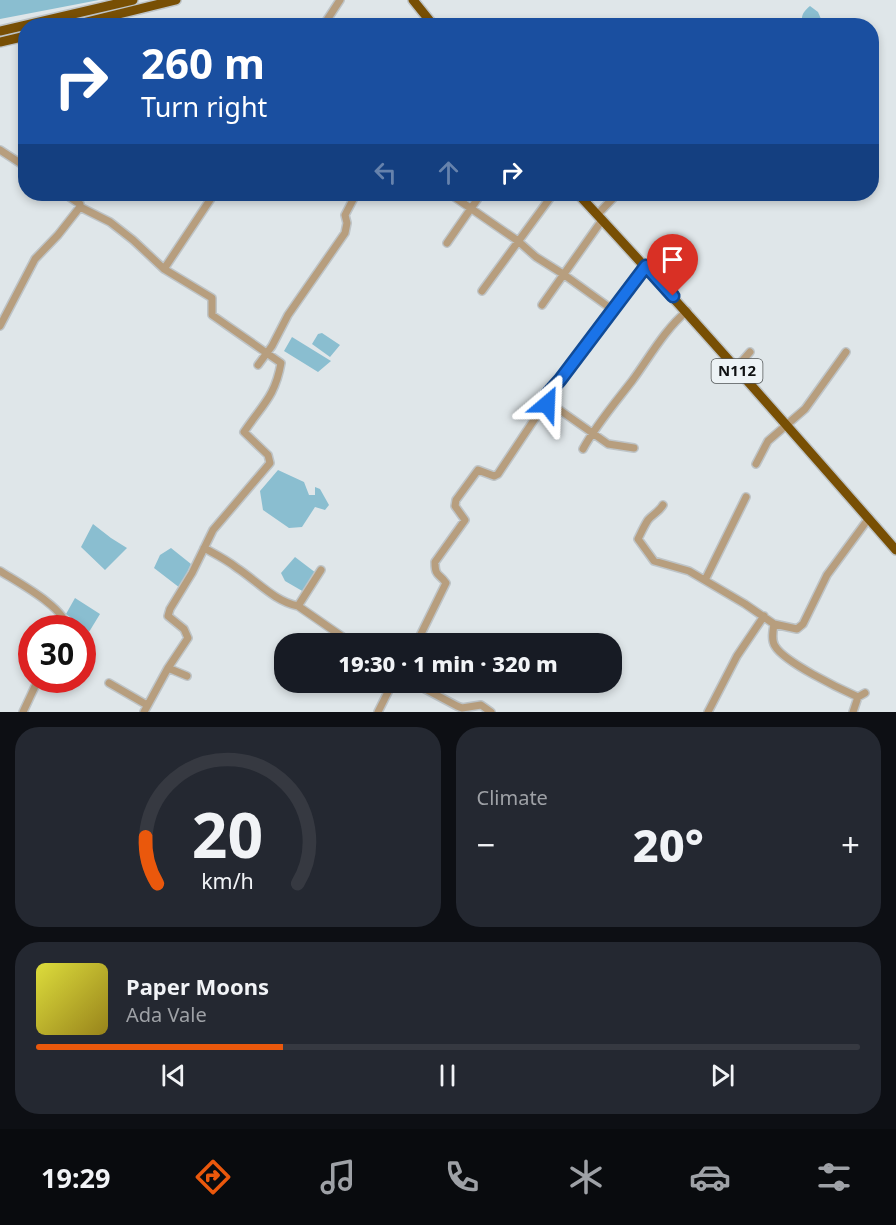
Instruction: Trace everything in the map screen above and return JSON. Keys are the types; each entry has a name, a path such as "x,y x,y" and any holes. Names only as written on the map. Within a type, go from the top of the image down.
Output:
{"highway":[{"path":"56,18 133,0"},
{"path":"103,18 176,0"},
{"path":"413,0 428,18"},
{"path":"0,31 18,27"},
{"path":"0,42 18,38"},
{"name":"N112","path":"584,201 687,311 735,369 896,550"}],"street":[{"path":"328,18 340,0"},
{"path":"0,150 18,162"},
{"path":"76,201 80,207 110,222 165,269 212,298 212,315 281,363 275,388 264,407 244,432 268,455 270,463 213,530 192,573 170,609 168,616 184,629 188,636 186,643 168,668 145,709 110,683"},
{"path":"165,269 209,201"},
{"path":"258,365 268,352 288,315 345,233 347,223 345,216 352,201"},
{"path":"459,201 614,310"},
{"path":"447,243 476,201"},
{"path":"482,291 548,201"},
{"path":"542,305 600,223 600,218 613,201"},
{"path":"0,326 35,259 80,207"},
{"path":"545,405 543,399 547,393 560,380 646,266"},
{"path":"583,449 592,433 679,318 687,311"},
{"path":"735,369 750,352"},
{"path":"756,465 768,441 805,409 846,352"},
{"path":"545,405 554,406 608,444 634,448"},
{"path":"422,633 446,584 438,577 435,562 465,520 455,506 456,500 478,470 494,476 498,474 545,405"},
{"path":"705,580 746,497"},
{"path":"663,506 648,521 638,539 654,561 689,571 774,624 797,629 803,624 827,575 868,518"},
{"path":"204,548 237,568 274,596 298,606 337,633"},
{"path":"298,606 321,570"},
{"path":"0,571 53,607 60,615"},
{"path":"708,712 737,656 764,616"},
{"path":"774,624 772,639 775,647 784,656 835,686 861,695 853,712"},
{"path":"168,668 187,676"},
{"path":"22,712 32,693"},
{"path":"378,712 388,693"},
{"path":"431,693 460,710 481,705 491,712"}],"water":[{"path":"0,0 99,0 0,19"},
{"path":"810,6 818,12 821,18 802,18"},
{"path":"322,333 340,345 330,357 312,344 318,334"},
{"path":"292,337 331,361 318,372 284,351"},
{"path":"278,470 304,482 309,495 315,495 315,487 320,489 329,505 325,510 315,507 302,527 289,528 263,510 260,491"},
{"path":"93,524 127,548 105,570 81,547"},
{"path":"171,548 191,564 180,588 154,568 160,555"},
{"path":"295,557 316,573 304,592 285,581 281,573"},
{"path":"75,598 100,614 96,621 96,615 66,614"}],"route":[{"path":"547,404 545,405 543,399 547,393 560,380 646,266 673,296"}]}
